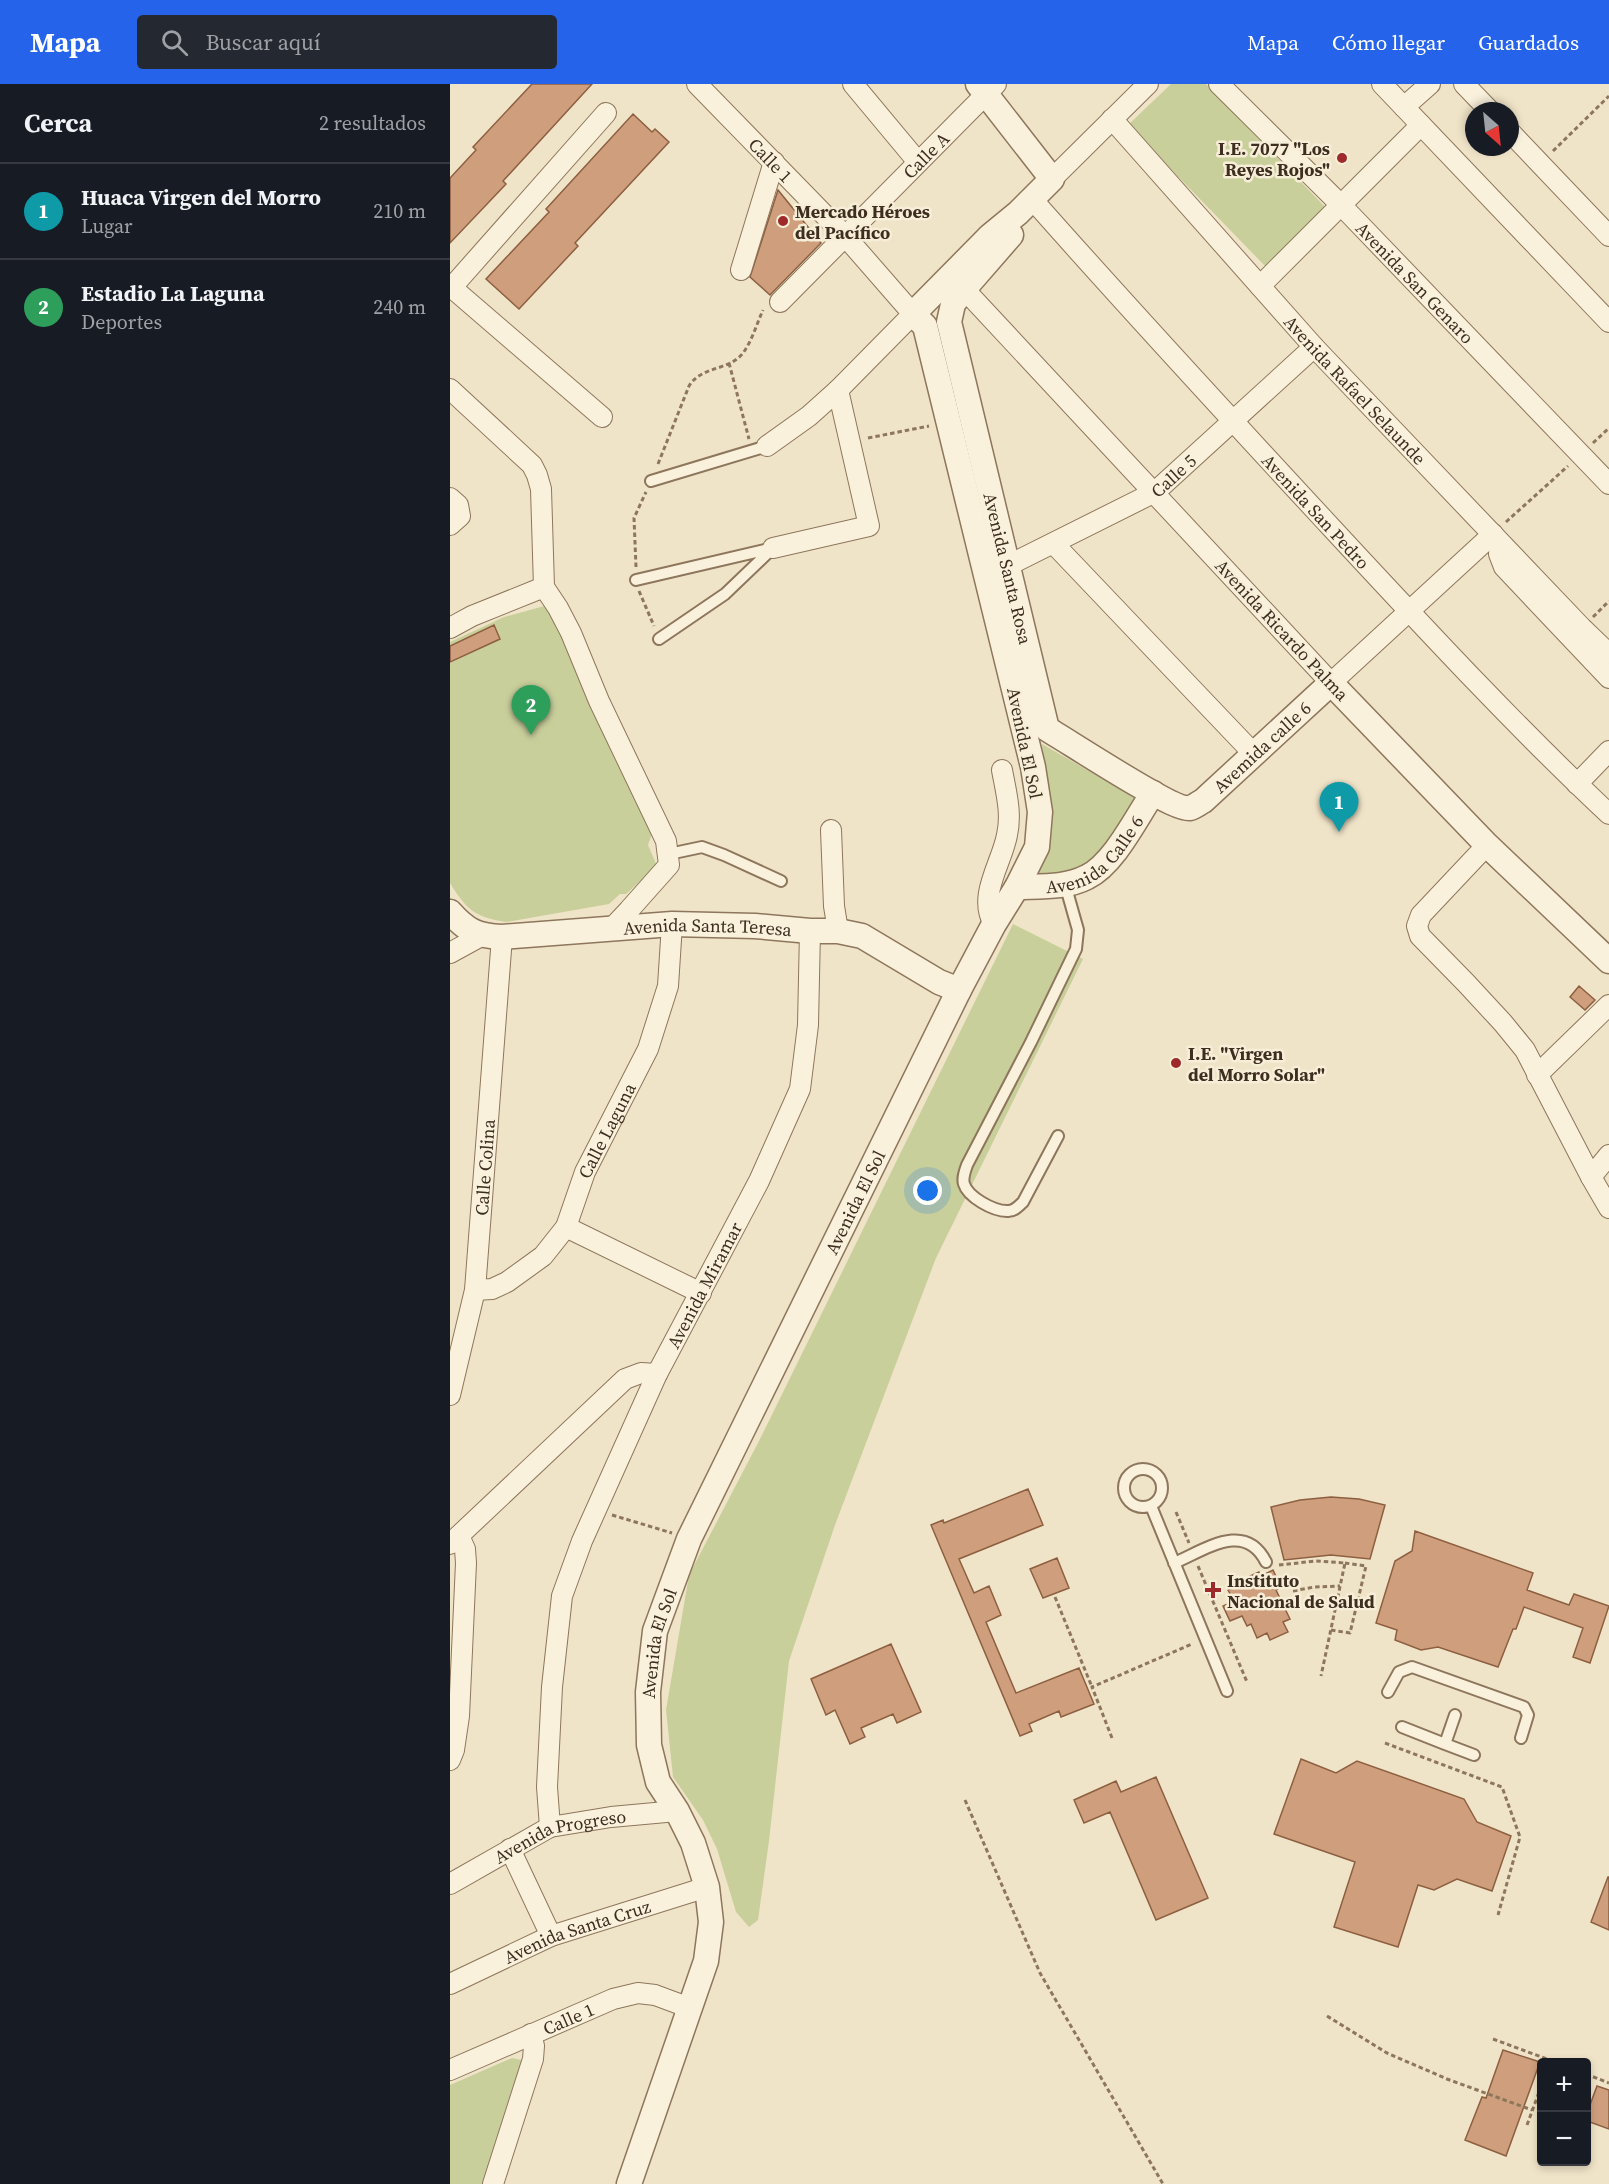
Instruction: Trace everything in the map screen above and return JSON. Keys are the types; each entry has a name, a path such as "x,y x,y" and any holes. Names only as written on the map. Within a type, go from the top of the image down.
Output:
{"street":[{"name":"Calle 1","path":"697,84 845,236"},
{"path":"853,84 918,162"},
{"path":"760,449 809,416 838,390 990,236 1025,206 1148,84"},
{"name":"Avenida San Genaro","path":"1220,84 1341,205 1609,484"},
{"path":"1382,84 1609,322"},
{"path":"1404,107 1430,84"},
{"path":"1464,84 1481,102"},
{"path":"987,87 1052,179"},
{"name":"Calle A","path":"780,302 918,162 987,87"},
{"path":"602,417 451,286 606,113"},
{"name":"Avenida Rafael Selaunde","path":"1112,119 1314,347 1609,654"},
{"path":"1260,286 1421,125"},
{"path":"1519,142 1609,236"},
{"path":"741,270 774,162"},
{"name":"Avenida Santa Rosa","path":"1025,206 1007,241 953,304 949,322 1047,729 1153,793 1177,806 1190,808"},
{"name":"Avenida San Pedro","path":"1025,206 1233,422 1409,611 1576,784 1609,814"},
{"name":"Avenida El Sol","path":"629,2184 706,1961 711,1922 707,1887 693,1843 677,1811 658,1782 649,1744 648,1692 655,1631 689,1539 958,990 1017,887 1036,847 1040,812 1033,767 926,326 845,236"},
{"name":"Avenida Ricardo Palma","path":"964,289 1331,683 1487,845 1609,961"},
{"name":"Calle 5","path":"1007,566 1155,492 1314,347"},
{"path":"450,389 532,465 537,475 541,489 544,587 571,633 599,701 666,841 669,865 612,928"},
{"path":"773,548 869,526 838,390"},
{"path":"450,498 458,505 460,516 450,525"},
{"path":"1331,683 1409,611 1497,538"},
{"path":"1497,538 1499,554 1504,567 1609,678"},
{"path":"1054,544 1253,753"},
{"path":"450,628 472,616 544,587"},
{"name":"Avemida calle 6","path":"1190,808 1203,801 1331,683"},
{"path":"1576,784 1609,751"},
{"path":"994,924 987,907 993,877 1007,836 1010,812 1002,770"},
{"name":"Avenida Calle 6","path":"1017,887 1065,884 1087,877 1108,860 1153,793"},
{"path":"831,830 834,906 838,931"},
{"path":"1487,845 1421,915 1417,926 1420,936 1503,1023 1525,1050 1609,1208"},
{"path":"450,912 462,926 492,937"},
{"name":"Avenida Santa Teresa","path":"492,937 672,924 755,926 810,932 838,931 862,936 939,982 958,990"},
{"name":"Calle Laguna","path":"476,1290 492,1288 507,1282 543,1256 566,1227 585,1172 648,1049 668,986 672,924"},
{"name":"Avenida Miramar","path":"550,1827 547,1787 551,1698 561,1596 582,1541 657,1374 702,1293 759,1181 800,1089 808,1025 810,932"},
{"path":"450,953 492,937"},
{"name":"Calle Colina","path":"450,1395 476,1290 492,937"},
{"path":"1537,1075 1609,1005"},
{"path":"1591,1177 1609,1155"},
{"path":"566,1227 702,1293"},
{"path":"450,1760 454,1750 459,1716 466,1563 465,1549 454,1540 626,1379 641,1372 657,1374"},
{"name":"Avenida Progreso","path":"450,1884 550,1827 611,1817 677,1811"},
{"path":"510,1849 550,1936"},
{"name":"Avenida Santa Cruz","path":"450,1984 550,1936 707,1887"},
{"name":"Calle 1","path":"450,2070 613,1999 638,1994 655,1995 690,2008"},
{"path":"493,2184 533,2059 534,2046 531,2034"}],"lane":[{"path":"651,481 760,449"},
{"path":"636,580 773,548"},
{"path":"659,639 725,594 773,548"},
{"path":"669,854 702,847 781,881"},
{"path":"1058,1136 1023,1202 1014,1209 1007,1212 976,1200 964,1184 963,1177 967,1165 1076,949 1078,930 1065,884"},
{"path":"1151,1506 1227,1691"},
{"path":"1174,1563 1227,1540 1242,1540 1253,1544 1261,1552 1266,1562"},
{"path":"1388,1692 1399,1672 1412,1667 1524,1707 1528,1715 1521,1738"},
{"path":"1445,1744 1455,1715"},
{"path":"1401,1727 1474,1755"}],"path":[{"path":"1540,164 1609,96"},
{"path":"729,363 760,449"},
{"path":"850,441 949,423"},
{"path":"1497,538 1609,428"},
{"path":"596,1509 689,1539"},
{"path":"1176,1512 1248,1682"},
{"path":"1266,1562 1278,1565 1316,1561 1366,1566 1350,1633 1331,1630"},
{"path":"1321,1676 1345,1563"},
{"path":"1293,1591 1340,1586"},
{"path":"1056,1597 1113,1738"},
{"path":"1337,1599 1358,1602"},
{"path":"1092,1687 1205,1638"},
{"path":"1385,1743 1502,1787 1520,1837 1498,1916"},
{"path":"965,1800 1040,1973 1162,2184"},
{"path":"1327,2016 1387,2053 1447,2079 1532,2110"},
{"path":"1493,2039 1541,2058"},
{"path":"1591,2075 1609,2082"},
{"path":"1527,2125 1537,2097"}],"green space":[{"path":"1171,84 1206,84 1327,209 1266,267 1128,125"},
{"path":"548,605 654,828 648,845 657,866 626,894 620,894 609,904 506,922 486,917 472,910 450,883 450,642 504,617"},
{"path":"1042,744 1138,799 1111,844 1097,859 1076,870 1033,877 1047,817"},
{"path":"1013,924 1083,959 936,1258 835,1525 789,1661 758,1920 749,1927 736,1912 717,1849 703,1820 673,1777 666,1710 689,1575 759,1441"},
{"path":"512,2058 522,2060 523,2074 485,2184 450,2184 450,2085"}],"building":[{"path":"532,84 592,84 503,181 506,184 450,243 450,178 476,150 473,147"},
{"path":"633,114 652,132 655,129 669,142 575,243 578,246 519,309 486,279 549,212 546,209"},
{"name":"Mercado Héroes del Pacífico","path":"778,190 821,243 770,295 750,277"},
{"path":"494,625 500,639 450,662 450,646"},
{"path":"1579,986 1595,1000 1585,1010 1570,997"},
{"path":"1028,1489 1043,1525 959,1559 974,1593 989,1586 1001,1615 986,1622 1016,1693 1079,1668 1094,1704 1061,1717 1059,1711 1029,1724 1032,1731 1020,1736 931,1525 943,1520 944,1523"},
{"path":"1331,1497 1359,1499 1385,1505 1370,1559 1331,1555 1284,1560 1271,1507 1300,1500"},
{"path":"1415,1531 1533,1573 1527,1590 1569,1605 1574,1594 1609,1606 1590,1663 1573,1657 1583,1628 1524,1607 1498,1667 1438,1647 1421,1650 1395,1640 1397,1630 1376,1623 1395,1561 1412,1551"},
{"path":"1057,1558 1069,1588 1043,1598 1030,1569"},
{"path":"1273,1570 1281,1587 1276,1590 1290,1619 1283,1622 1288,1632 1270,1640 1267,1633 1257,1638 1251,1624 1247,1626 1242,1616 1230,1621 1223,1606 1234,1601 1228,1590 1236,1586 1235,1583 1259,1572 1261,1576"},
{"path":"891,1644 921,1712 897,1723 893,1714 861,1728 865,1737 850,1744 835,1710 826,1715 811,1679"},
{"path":"1301,1759 1336,1773 1357,1761 1464,1799 1477,1822 1511,1836 1492,1891 1457,1879 1434,1890 1418,1885 1398,1947 1334,1927 1355,1862 1274,1834"},
{"path":"1156,1777 1208,1898 1156,1920 1110,1812 1084,1823 1074,1800 1116,1781 1121,1792"},
{"path":"1609,1877 1609,1930 1591,1922"},
{"path":"1503,2050 1537,2061 1537,2070 1506,2156 1465,2140 1482,2097 1486,2098"},
{"path":"1597,2086 1609,2090 1609,2129 1591,2122 1591,2102"}],"place":[{"name":"I.E. 7077 \"Los Reyes Rojos\"","path":"1342,158"},
{"name":"Mercado Héroes del Pacífico","path":"783,221"},
{"name":"Estadio La Laguna","path":"531,735"},
{"name":"Huaca Virgen del Morro","path":"1339,832"},
{"name":"I.E. \"Virgen del Morro Solar\"","path":"1176,1063"},
{"name":"Instituto Nacional de Salud","path":"1213,1590"}]}
